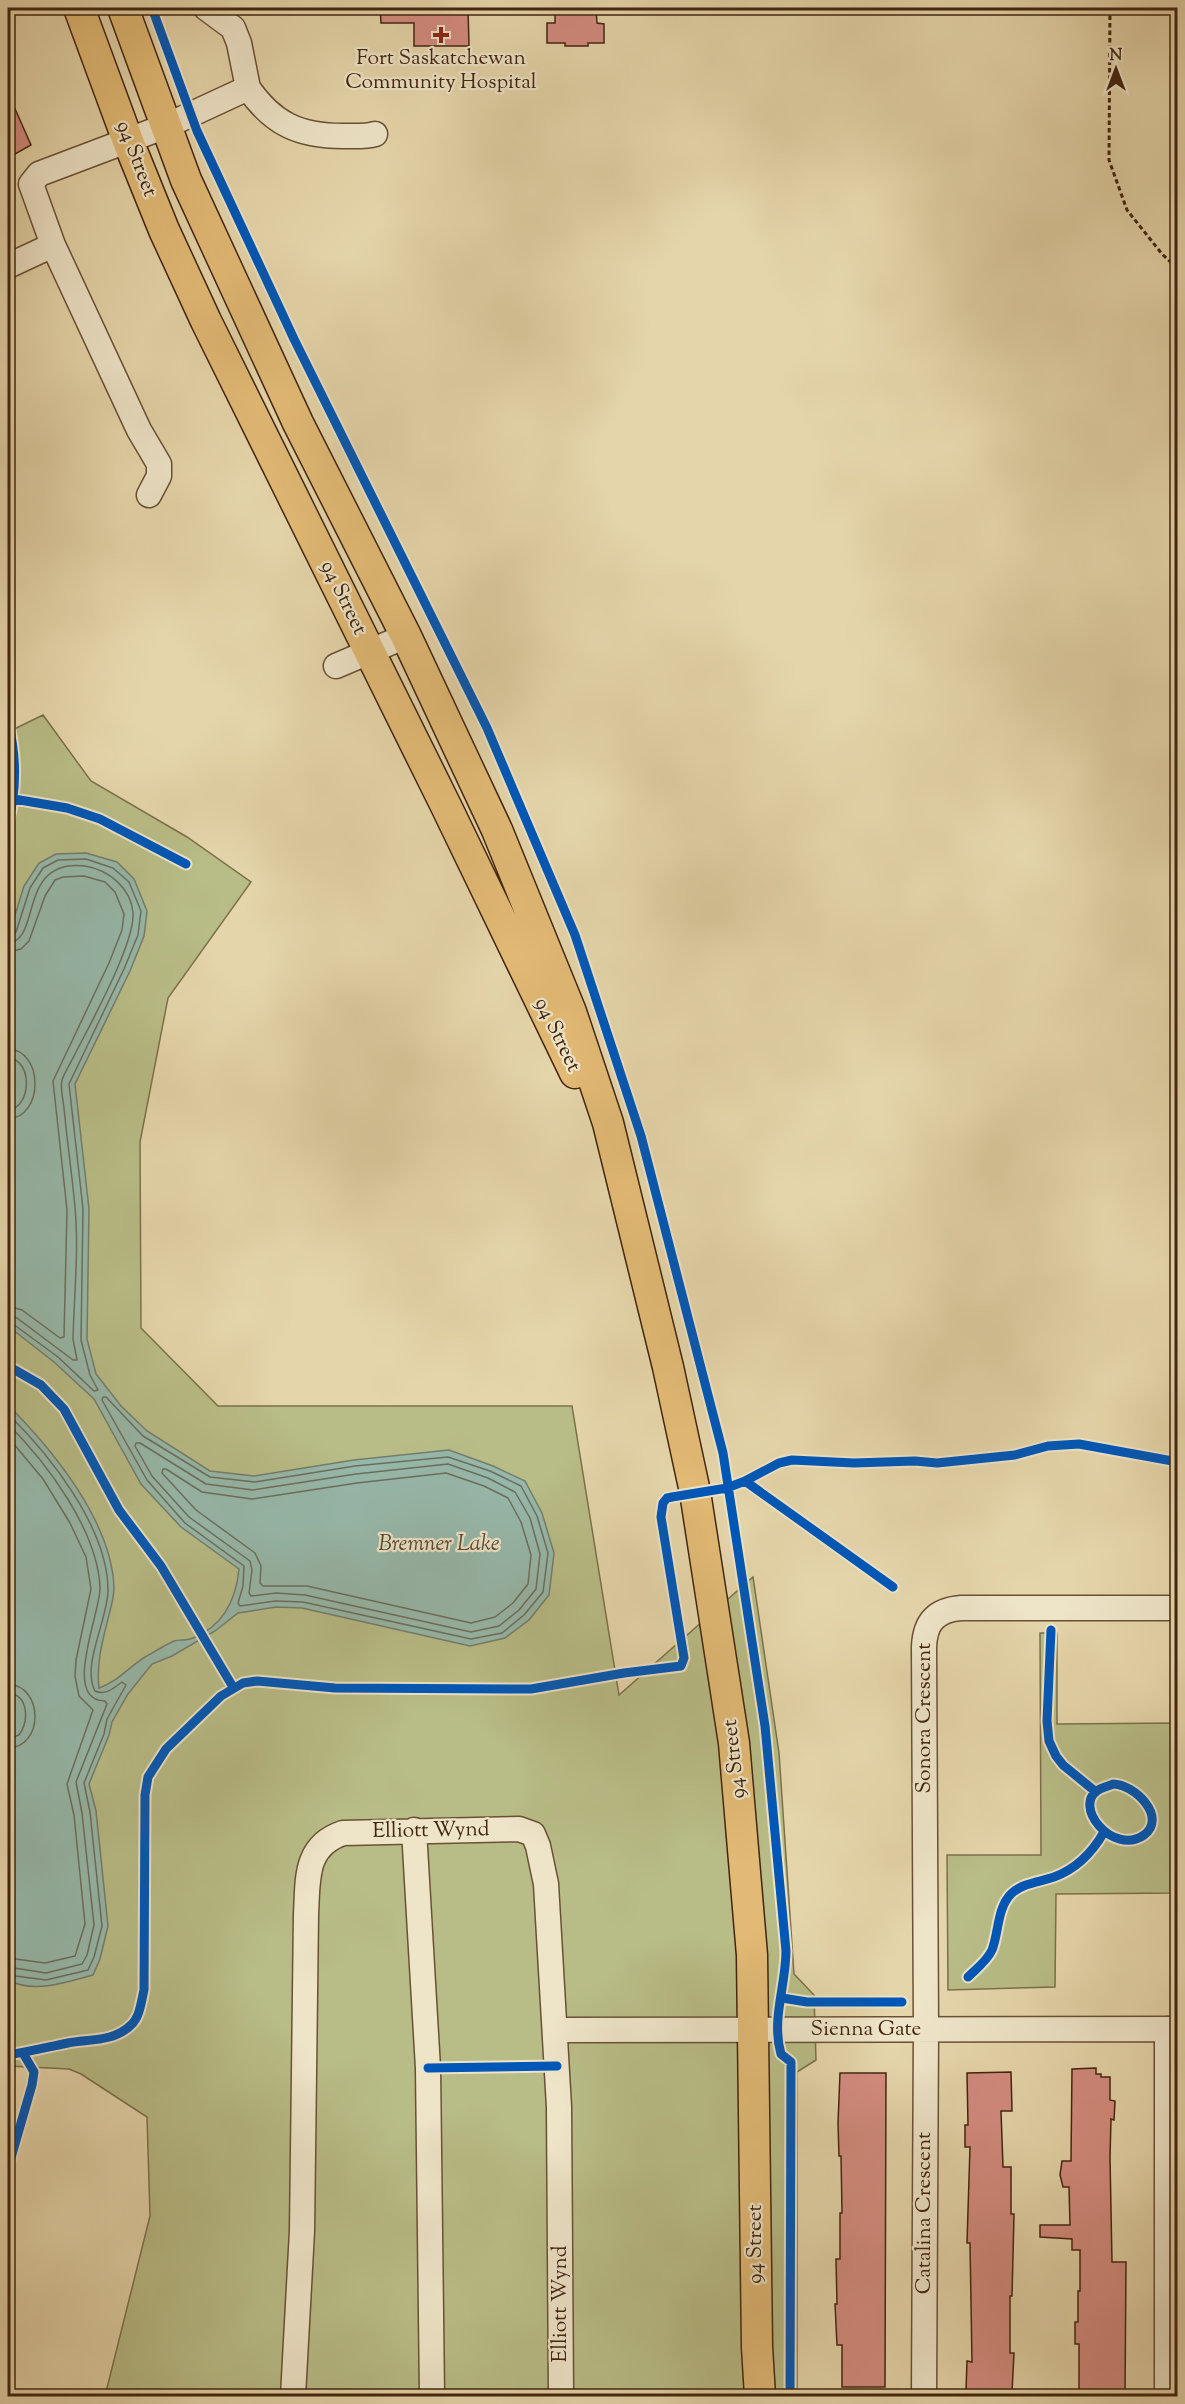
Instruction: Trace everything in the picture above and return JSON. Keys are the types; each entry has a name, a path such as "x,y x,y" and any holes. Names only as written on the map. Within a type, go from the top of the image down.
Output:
{"main road":[{"name":"94 Street","path":"80,8 128,141 164,230 206,321 571,1065 621,1182"},
{"name":"94 Street","path":"123,8 186,180 293,412 406,636 497,830 571,1012 608,1123 668,1367 689,1465 723,1662 734,1743 752,1955 757,2347 760,2397"},
{"name":"94 Street","path":"748,2397 757,2347"}],"street":[{"path":"206,8 233,28 239,43 248,88 262,108 301,131 319,136 370,136 375,134"},
{"path":"149,495 159,476 159,464 139,430 53,244 31,184 39,174 166,126 248,88"},
{"path":"8,266 53,244"},
{"path":"336,666 406,636"},
{"name":"Sonora Crescent","path":"926,2030 924,1647 927,1627 943,1612 961,1608 1178,1608"},
{"name":"Elliott Wynd","path":"293,2397 302,2230 306,1926 310,1864 317,1850 328,1838 343,1833 519,1829 532,1834 538,1846 546,1884 561,2151 561,2397"},
{"path":"414,1830 428,2068 432,2397"},
{"path":"1167,2397 1172,2280 1172,2029"},
{"name":"Sienna Gate","path":"555,2030 1172,2029"},
{"name":"Catalina Crescent","path":"924,2397 926,2030"}],"path":[{"path":"1110,8 1109,160 1127,210 1162,254 1178,269"}],"green space":[{"path":"43,715 91,781 187,837 251,882 168,998 140,1142 141,1328 218,1406 572,1406 619,1695 753,1577 779,1753 794,1974 814,1995 816,2060 797,2072 797,2396 105,2396 150,2216 147,2117 81,2074 69,2069 8,2066 8,732"},
{"path":"1040,1633 1057,1633 1057,1724 1177,1723 1177,1893 1056,1894 1055,1987 948,1990 947,1855 1041,1855"}],"water":[{"name":"Bremner Lake","path":"86,853 117,862 134,879 147,911 144,936 130,971 75,1084 89,1209 87,1339 96,1374 121,1406 147,1431 210,1471 254,1476 354,1460 449,1450 493,1466 525,1481 542,1513 554,1553 549,1595 529,1620 505,1638 470,1646 302,1608 276,1607 238,1613 215,1631 172,1656 152,1664 128,1694 112,1722 89,1784 96,1811 108,1926 100,1959 93,1975 50,1985 29,1986 8,1980 8,1731 13,1720 8,1703 8,1405 61,1465 91,1513 103,1538 111,1563 114,1588 98,1669 99,1688 112,1682 145,1657 167,1644 176,1640 191,1639 212,1627 226,1611 231,1601 239,1569 181,1527 141,1484 94,1399 54,1362 8,1326 8,1121 12,1081 8,1055 8,952 11,928 24,886 39,863 56,854"}],"building":[{"name":"Fort Saskatchewan Community Hospital","path":"380,8 468,8 469,46 414,46 414,23 381,23"},
{"name":"Fort Saskatchewan Community Hospital","path":"555,8 596,8 597,23 604,24 604,43 565,46 565,43 547,43 547,23 555,23"},
{"path":"8,93 31,145 8,158"},
{"path":"1096,2068 1096,2074 1101,2074 1101,2077 1110,2077 1110,2100 1115,2101 1114,2120 1111,2119 1110,2157 1112,2262 1126,2262 1125,2397 1079,2397 1079,2344 1075,2344 1075,2322 1078,2322 1080,2250 1072,2250 1072,2239 1040,2237 1040,2225 1070,2225 1069,2187 1063,2187 1060,2175 1062,2161 1071,2161 1072,2069"},
{"path":"1011,2072 1012,2111 1001,2111 1003,2167 1011,2167 1011,2214 1014,2214 1012,2296 1010,2296 1010,2353 1014,2353 1012,2392 966,2391 967,2361 972,2362 970,2243 967,2243 970,2147 965,2147 965,2125 968,2125 967,2073"},
{"path":"840,2073 886,2073 885,2387 842,2387 842,2345 837,2345 835,2304 837,2304 836,2259 840,2259 840,2213 842,2213 838,2123"}],"cycle path":[{"path":"152,8 197,131 294,339 487,728 575,935 641,1136 723,1453 765,1726 786,1951 778,2015 778,2041 781,2054 791,2062 790,2396"},
{"path":"8,722 15,773 8,823"},
{"path":"14,799 67,808 100,819 186,864"},
{"path":"8,1366 41,1385 64,1409 119,1510 161,1566 233,1687"},
{"path":"8,2055 109,2037 134,2022 140,2009 144,1990 145,1795 148,1777 166,1749 221,1696 243,1683 257,1681 335,1688 531,1689 681,1666 684,1658 661,1517 663,1503 667,1498 727,1488 779,1463 792,1460 937,1463 1015,1455 1048,1446 1079,1444 1178,1462"},
{"path":"745,1481 893,1587"},
{"path":"1051,1630 1047,1721 1049,1741 1063,1765 1096,1792"},
{"path":"1113,1784 1130,1789 1138,1795 1150,1811 1152,1819 1150,1828 1144,1835 1132,1840 1120,1839 1099,1826 1090,1806 1092,1796 1100,1789 1113,1784"},
{"path":"968,1977 990,1954 1003,1906 1011,1894 1026,1885 1069,1870 1089,1853 1104,1832"},
{"path":"782,1998 807,2002 902,2002"},
{"path":"8,2168 34,2072 23,2053"},
{"path":"428,2068 557,2066"}],"place":[{"name":"Fort Saskatchewan Community Hospital","path":"441,35"}]}
